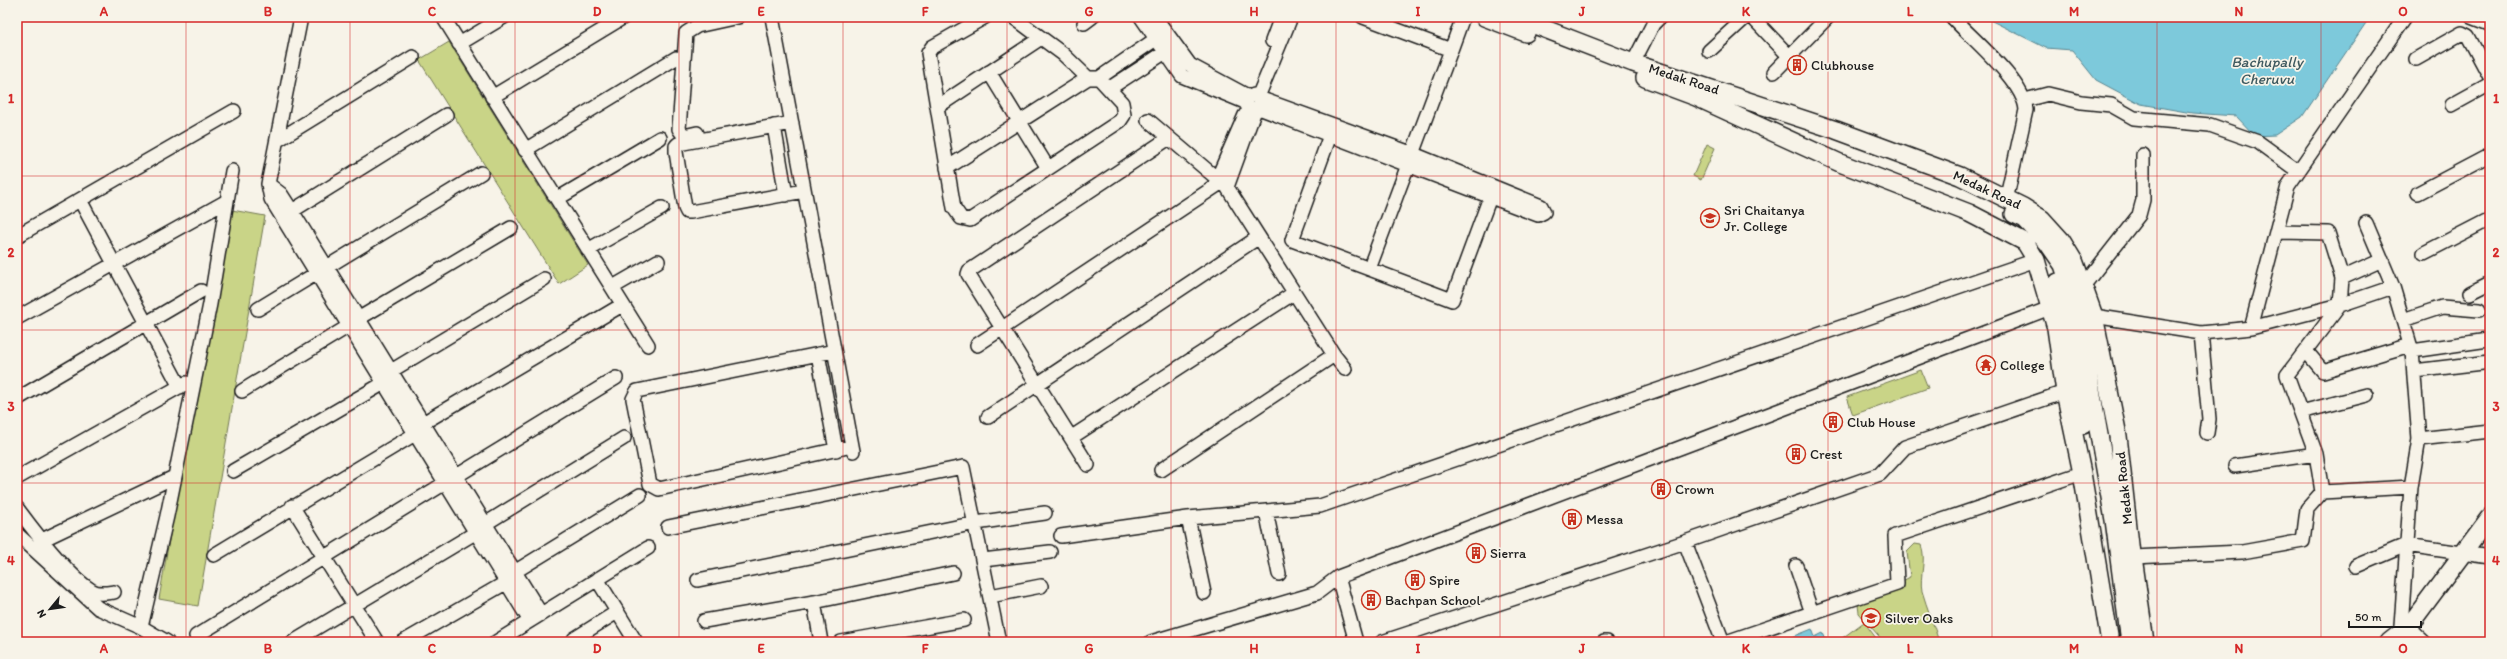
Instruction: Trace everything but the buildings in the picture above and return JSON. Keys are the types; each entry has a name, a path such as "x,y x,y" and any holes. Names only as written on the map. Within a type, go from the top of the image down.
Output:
{"main road":[{"name":"Medak Road","path":"1484,17 1696,97 1840,163 1996,225 2025,242 2036,260 2056,328 2065,392 2082,473 2110,642"},
{"name":"Medak Road","path":"1514,17 1633,62 1820,124 1960,176 2006,200 2023,207 2042,219 2061,240 2075,263 2094,316 2118,436 2131,554 2133,557 2145,642"},
{"path":"1820,124 1844,145 1938,177 2025,219 2047,242 2063,265 2076,304 2089,366 2114,520 2130,642"},
{"path":"1840,163 1870,164 2002,216 2023,229 2055,272 2067,319 2108,590 2121,642"},
{"path":"2399,637 2490,517"}],"street":[{"path":"301,17 278,140 268,184 271,199 322,270"},
{"path":"443,17 648,345"},
{"path":"459,44 504,17"},
{"path":"492,97 624,17"},
{"path":"738,17 697,26 686,33 679,129 684,136 770,122 792,123"},
{"path":"772,17 853,449 836,450 659,489 654,488 650,484 633,399 637,391 834,351"},
{"path":"985,17 929,50 954,208 961,218 966,220 1120,121 1124,110 1110,88 1093,78 1013,17"},
{"path":"1141,17 1161,36 1171,49 1190,65 1253,102 1332,130 1409,158 1492,192 1452,300 1292,240 1332,130"},
{"path":"1156,17 1161,36"},
{"path":"1253,102 1281,17"},
{"path":"977,345 1222,182 1253,102 1291,17"},
{"path":"1363,17 1450,50"},
{"path":"1369,269 1409,158 1463,17"},
{"path":"1633,62 1653,24 1660,17"},
{"path":"1709,51 1746,17"},
{"path":"1752,17 1789,56"},
{"path":"1774,72 1828,17"},
{"path":"1952,17 2007,75 2025,100 2026,110 2006,200"},
{"path":"2251,328 2265,267 2277,232 2288,186 2405,17"},
{"path":"2472,17 2490,24"},
{"path":"2416,59 2462,33 2468,36 2490,77"},
{"path":"947,168 1019,122 1161,36"},
{"path":"937,107 1041,38"},
{"path":"1110,88 1171,49"},
{"path":"278,140 413,57"},
{"path":"525,150 676,58"},
{"path":"989,72 1048,168"},
{"path":"2452,105 2490,84"},
{"path":"2025,100 2048,94 2081,102 2112,105 2134,118 2210,125 2258,142 2298,171"},
{"path":"17,236 234,111"},
{"path":"292,211 446,115"},
{"path":"1148,120 1222,182 1334,355 1345,369"},
{"path":"770,122 678,144 676,146 685,208 687,212 691,212 804,191"},
{"path":"770,122 786,195"},
{"path":"557,199 660,138"},
{"path":"1088,465 1072,437 969,278 969,271 1169,138"},
{"path":"2418,193 2490,154"},
{"path":"2084,285 2139,215 2143,200 2143,155"},
{"path":"141,627 210,304 232,171"},
{"path":"258,309 481,173"},
{"path":"268,184 282,194 322,270 354,323 384,383 475,533 507,582 536,617"},
{"path":"80,200 180,387"},
{"path":"17,318 227,201"},
{"path":"588,250 662,208"},
{"path":"2424,253 2490,219"},
{"path":"2366,223 2393,287 2411,348 2419,439 2410,487 2399,637 2424,642"},
{"path":"242,391 510,228"},
{"path":"2277,232 2328,233 2342,278 2340,305 2287,375 2302,412 2316,454 2322,492"},
{"path":"988,417 1259,237"},
{"path":"1061,536 1188,518 1320,506 2036,260"},
{"path":"2342,278 2382,260"},
{"path":"613,287 658,261"},
{"path":"392,371 544,279"},
{"path":"2470,293 2490,282"},
{"path":"2094,316 2201,333 2251,328 2340,305 2393,287"},
{"path":"17,399 201,291"},
{"path":"1072,437 1294,293"},
{"path":"423,424 622,305"},
{"path":"2403,320 2442,307 2479,310"},
{"path":"1151,642 1317,593 1338,578 2050,308"},
{"path":"354,323 392,371 423,424 516,571 536,617"},
{"path":"2201,333 2209,419 2207,433"},
{"path":"2306,351 2323,371 2411,348 2488,340"},
{"path":"818,354 836,450"},
{"path":"1161,470 1334,355"},
{"path":"2414,371 2490,362"},
{"path":"17,478 195,378"},
{"path":"196,636 616,378"},
{"path":"233,471 384,383"},
{"path":"1382,642 1685,542 1880,474 1905,447 2065,392"},
{"path":"2302,412 2367,395"},
{"path":"2419,439 2490,431"},
{"path":"214,556 292,506 415,434"},
{"path":"485,524 624,438"},
{"path":"2235,466 2316,454"},
{"path":"668,527 963,467 976,523 999,642"},
{"path":"1685,542 1725,642 1897,584 1895,536 1970,509 2082,473"},
{"path":"42,540 174,477"},
{"path":"2133,557 2242,552 2303,541 2307,509 2322,492 2410,487"},
{"path":"516,571 640,495"},
{"path":"292,506 377,642"},
{"path":"17,508 42,540 91,590 102,594 114,592"},
{"path":"1266,511 1279,574"},
{"path":"698,580 976,523 1045,514"},
{"path":"1188,518 1204,593"},
{"path":"293,642 475,533"},
{"path":"17,534 98,608 141,627 167,642"},
{"path":"2356,566 2406,545 2490,557"},
{"path":"496,642 648,548"},
{"path":"983,560 1050,552"},
{"path":"1796,566 1812,613"},
{"path":"704,621 814,602 953,573"},
{"path":"1338,578 1356,642"},
{"path":"597,579 636,642"},
{"path":"403,642 507,582"},
{"path":"990,596 1040,586"},
{"path":"814,602 822,642"},
{"path":"574,639 617,612"},
{"path":"841,642 964,620"}],"green space":[{"path":"449,42 588,265 559,284 419,60"},
{"path":"1707,144 1715,148 1701,180 1693,176"},
{"path":"232,210 265,216 198,606 159,599 181,470"},
{"path":"1921,370 1928,388 1853,415 1847,397"},
{"path":"1915,544 1921,545 1923,551 1921,579 1922,591 1939,642 1884,642 1859,613 1858,605 1910,577 1907,552"},
{"path":"1864,622 1879,642 1843,642 1841,639"}],"water":[{"name":"Bachupally Cheruvu","path":"1984,17 2370,17 2302,117 2275,135 2255,136 2236,116 2192,113 2141,104 2096,80 2072,50 2046,48"},
{"path":"1812,629 1815,637 1823,633 1826,640 1820,642 1780,642"}],"place":[{"name":"Clubhouse","path":"1797,65"},
{"name":"Sri Chaitanya Jr. College","path":"1710,218"},
{"name":"College","path":"1986,365"},
{"name":"Club House","path":"1833,422"},
{"name":"Crest","path":"1796,454"},
{"name":"Crown","path":"1661,489"},
{"name":"Messa","path":"1572,519"},
{"name":"Sierra","path":"1476,553"},
{"name":"Spire","path":"1415,580"},
{"name":"Bachpan School","path":"1371,600"},
{"name":"Silver Oaks","path":"1871,618"}]}
